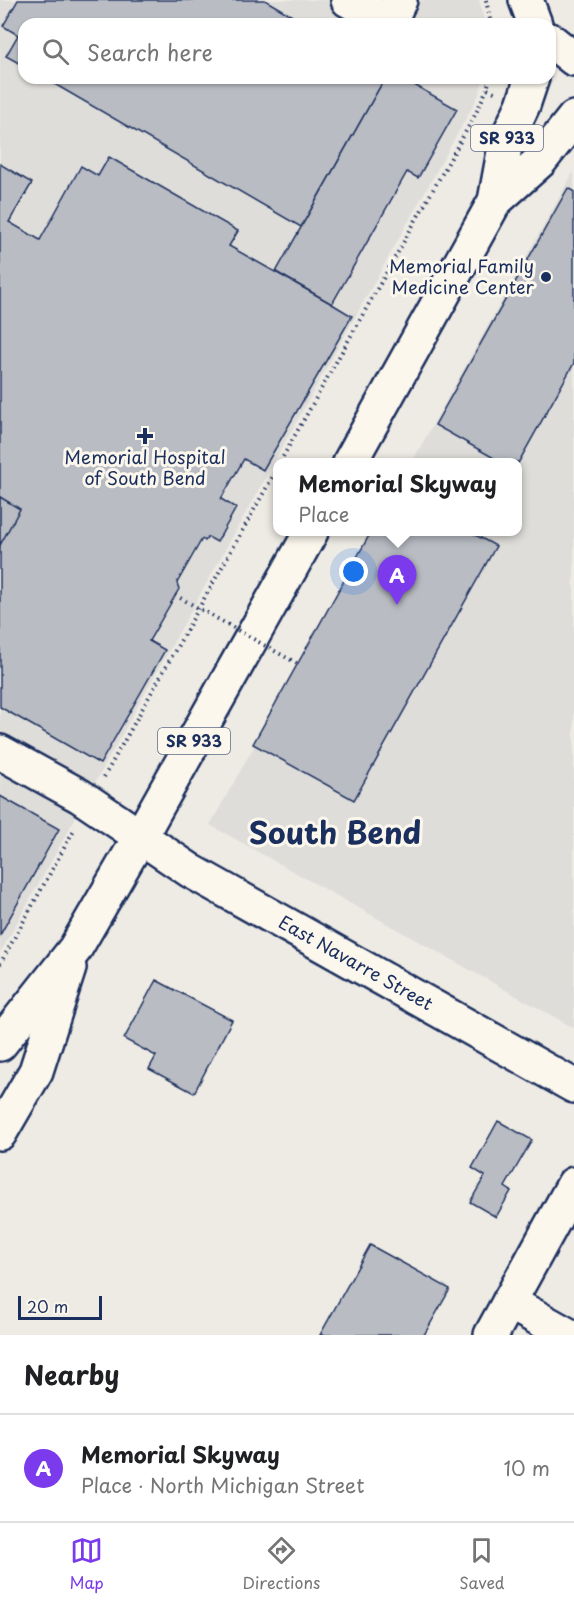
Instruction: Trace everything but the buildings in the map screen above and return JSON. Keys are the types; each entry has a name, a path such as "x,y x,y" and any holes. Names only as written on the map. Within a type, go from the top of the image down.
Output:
{"main road":[{"path":"348,0 381,18"},
{"path":"390,18 400,0"},
{"path":"526,0 533,18"},
{"path":"556,44 574,59"},
{"name":"SR 933","path":"352,458 495,201 506,141 530,84"},
{"name":"SR 933","path":"495,201 540,161 574,118"},
{"name":"SR 933","path":"0,1044 75,949 308,536"},
{"name":"East Navarre Street","path":"0,752 80,796 191,871 574,1086"},
{"name":"SR 933","path":"0,1133 36,1071 75,949"},
{"path":"491,1335 574,1184"},
{"path":"509,1302 568,1335"}],"path":[{"path":"486,0 490,18"},
{"path":"282,458 475,115 488,84"},
{"path":"487,89 502,95"},
{"path":"101,782 273,476"},
{"path":"175,595 298,664"},
{"path":"0,964 78,822"}],"shaded area":[{"name":"Memorial Hospital of South Bend","path":"0,0 479,0 484,18 18,18 18,84 482,84 474,104 276,458 273,458 273,464 0,953"},
{"path":"574,171 574,1028 210,825 372,536 522,536 522,458 414,458"}],"place":[{"name":"Memorial Family Medicine Center","path":"546,277"},
{"name":"Memorial Hospital of South Bend","path":"145,436"},
{"name":"Memorial Skyway","path":"397,605"}],"district":[{"name":"South Bend","path":"335,834"}]}
